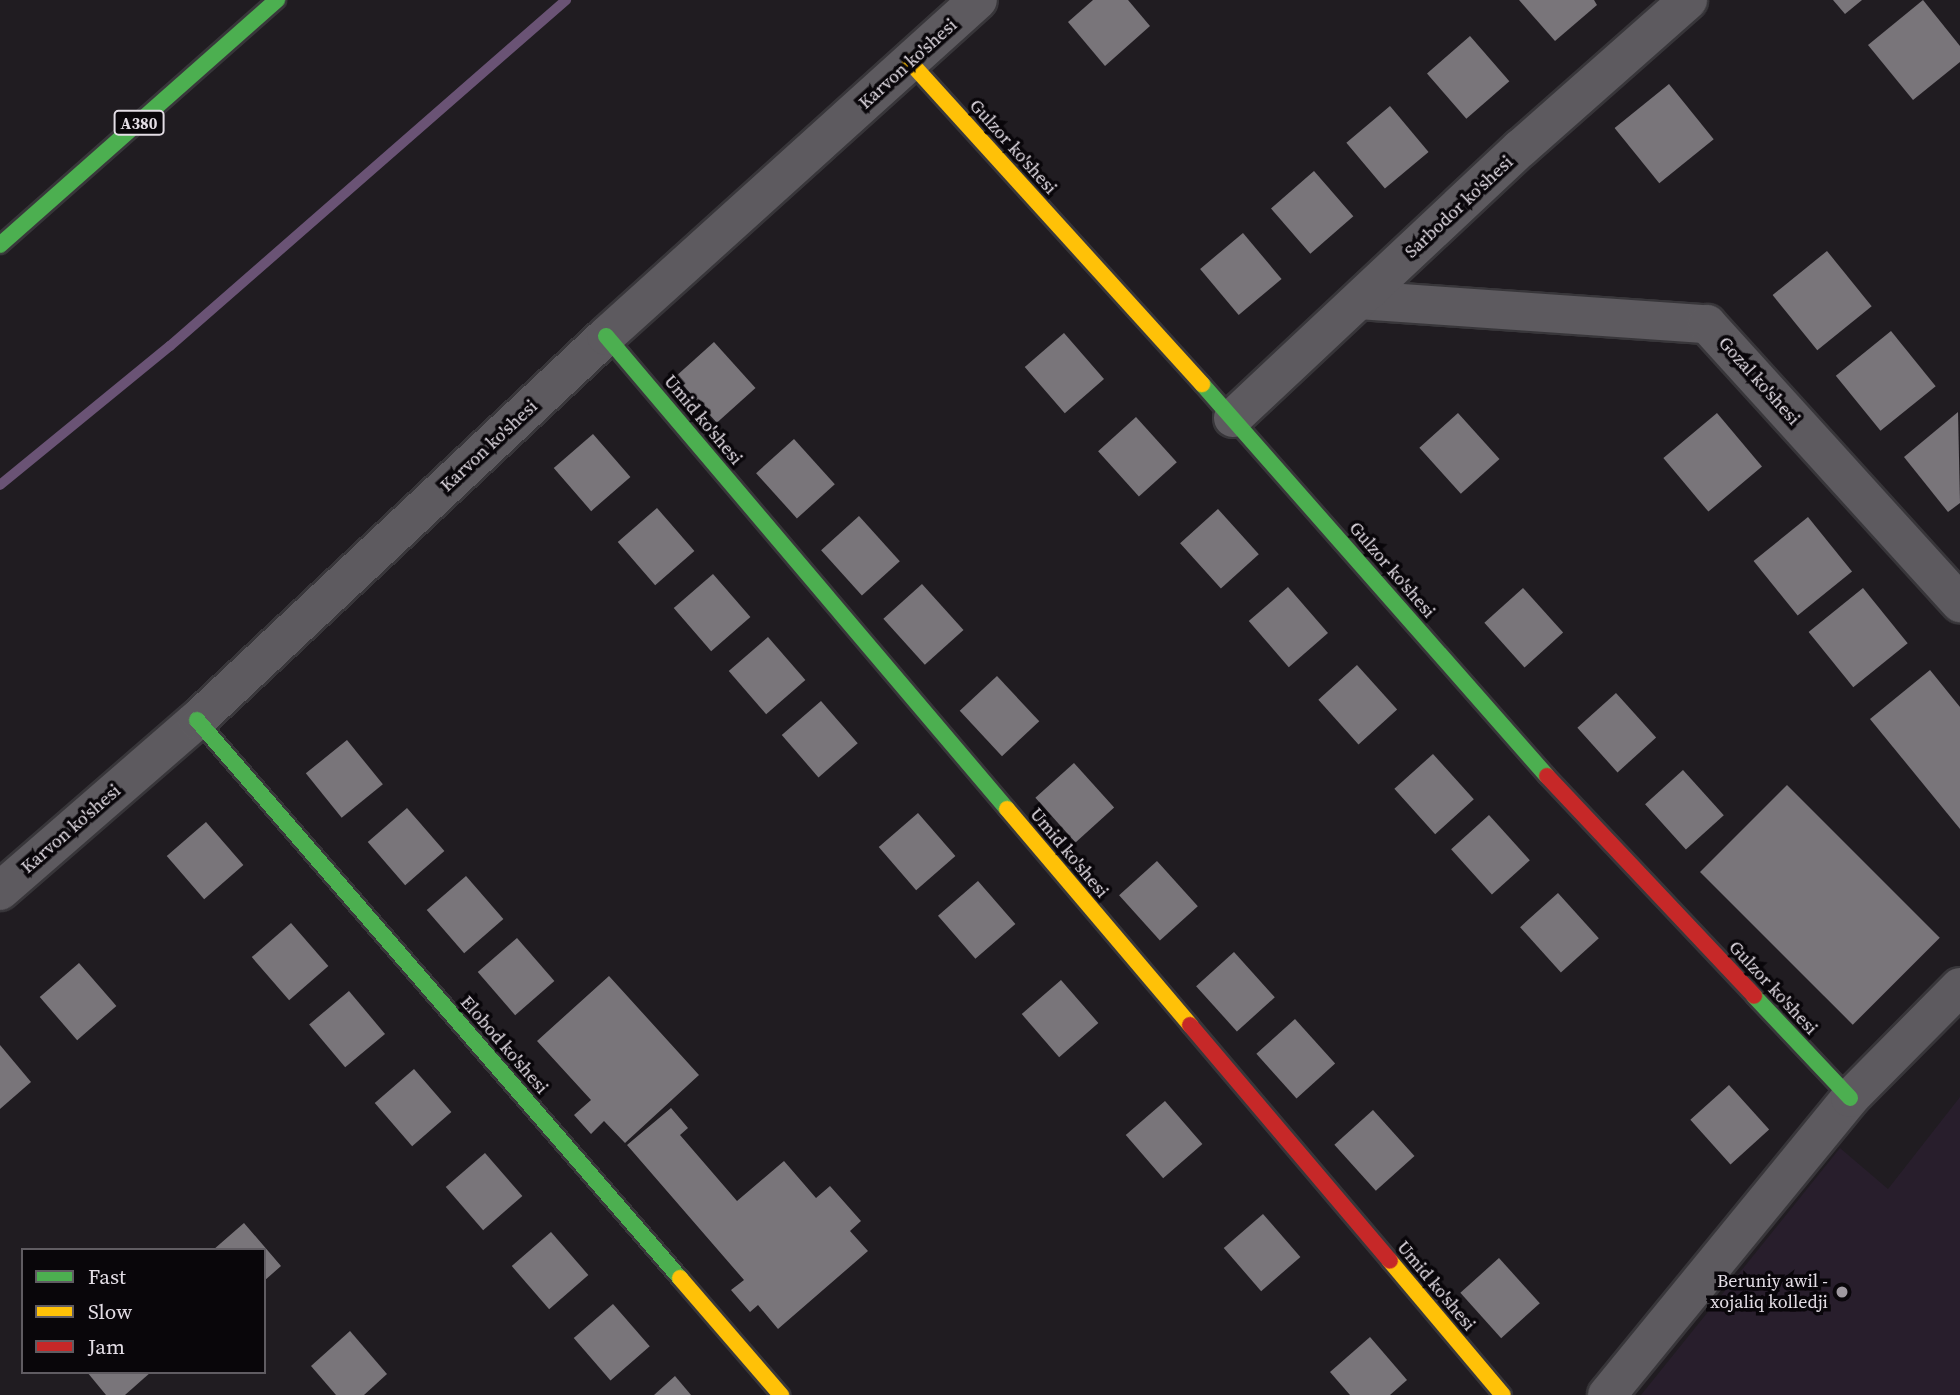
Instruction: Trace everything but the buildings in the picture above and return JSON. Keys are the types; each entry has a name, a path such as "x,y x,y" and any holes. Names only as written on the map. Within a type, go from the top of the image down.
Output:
{"main road":[{"name":"A380","path":"0,246 277,0"},
{"name":"Gulzor ko'shesi","path":"910,62 1233,418 1530,758 1850,1098"},
{"name":"Umid ko'shesi","path":"606,336 1503,1395"},
{"name":"Elobod ko'shesi","path":"197,720 781,1395"}],"street":[{"name":"Karvon ko'shesi","path":"0,891 197,720 606,336 978,0"},
{"name":"Sarbodor ko'shesi","path":"1233,418 1688,0"},
{"name":"Gozal ko'shesi","path":"1360,300 1707,324 1960,603"},
{"path":"1607,1395 1850,1098 1960,987"}],"shaded area":[{"name":"Beruniy awil - xojaliq kolledji","path":"1960,1097 1960,1395 1641,1395 1840,1148 1888,1189"}],"waterway":[{"path":"0,485 170,346 566,0"}],"traffic: fast":[{"path":"0,245 277,0"},
{"path":"606,336 1007,809"},
{"path":"1202,384 1547,776"},
{"path":"197,720 680,1278"},
{"path":"1754,996 1850,1098"}],"traffic: slow":[{"path":"910,62 1202,384"},
{"path":"1007,809 1190,1025"},
{"path":"1390,1261 1503,1395"},
{"path":"680,1278 781,1395"}],"traffic: jam":[{"path":"1547,776 1754,996"},
{"path":"1190,1025 1390,1261"}],"place":[{"name":"Beruniy awil - xojaliq kolledji","path":"1842,1292"}]}
